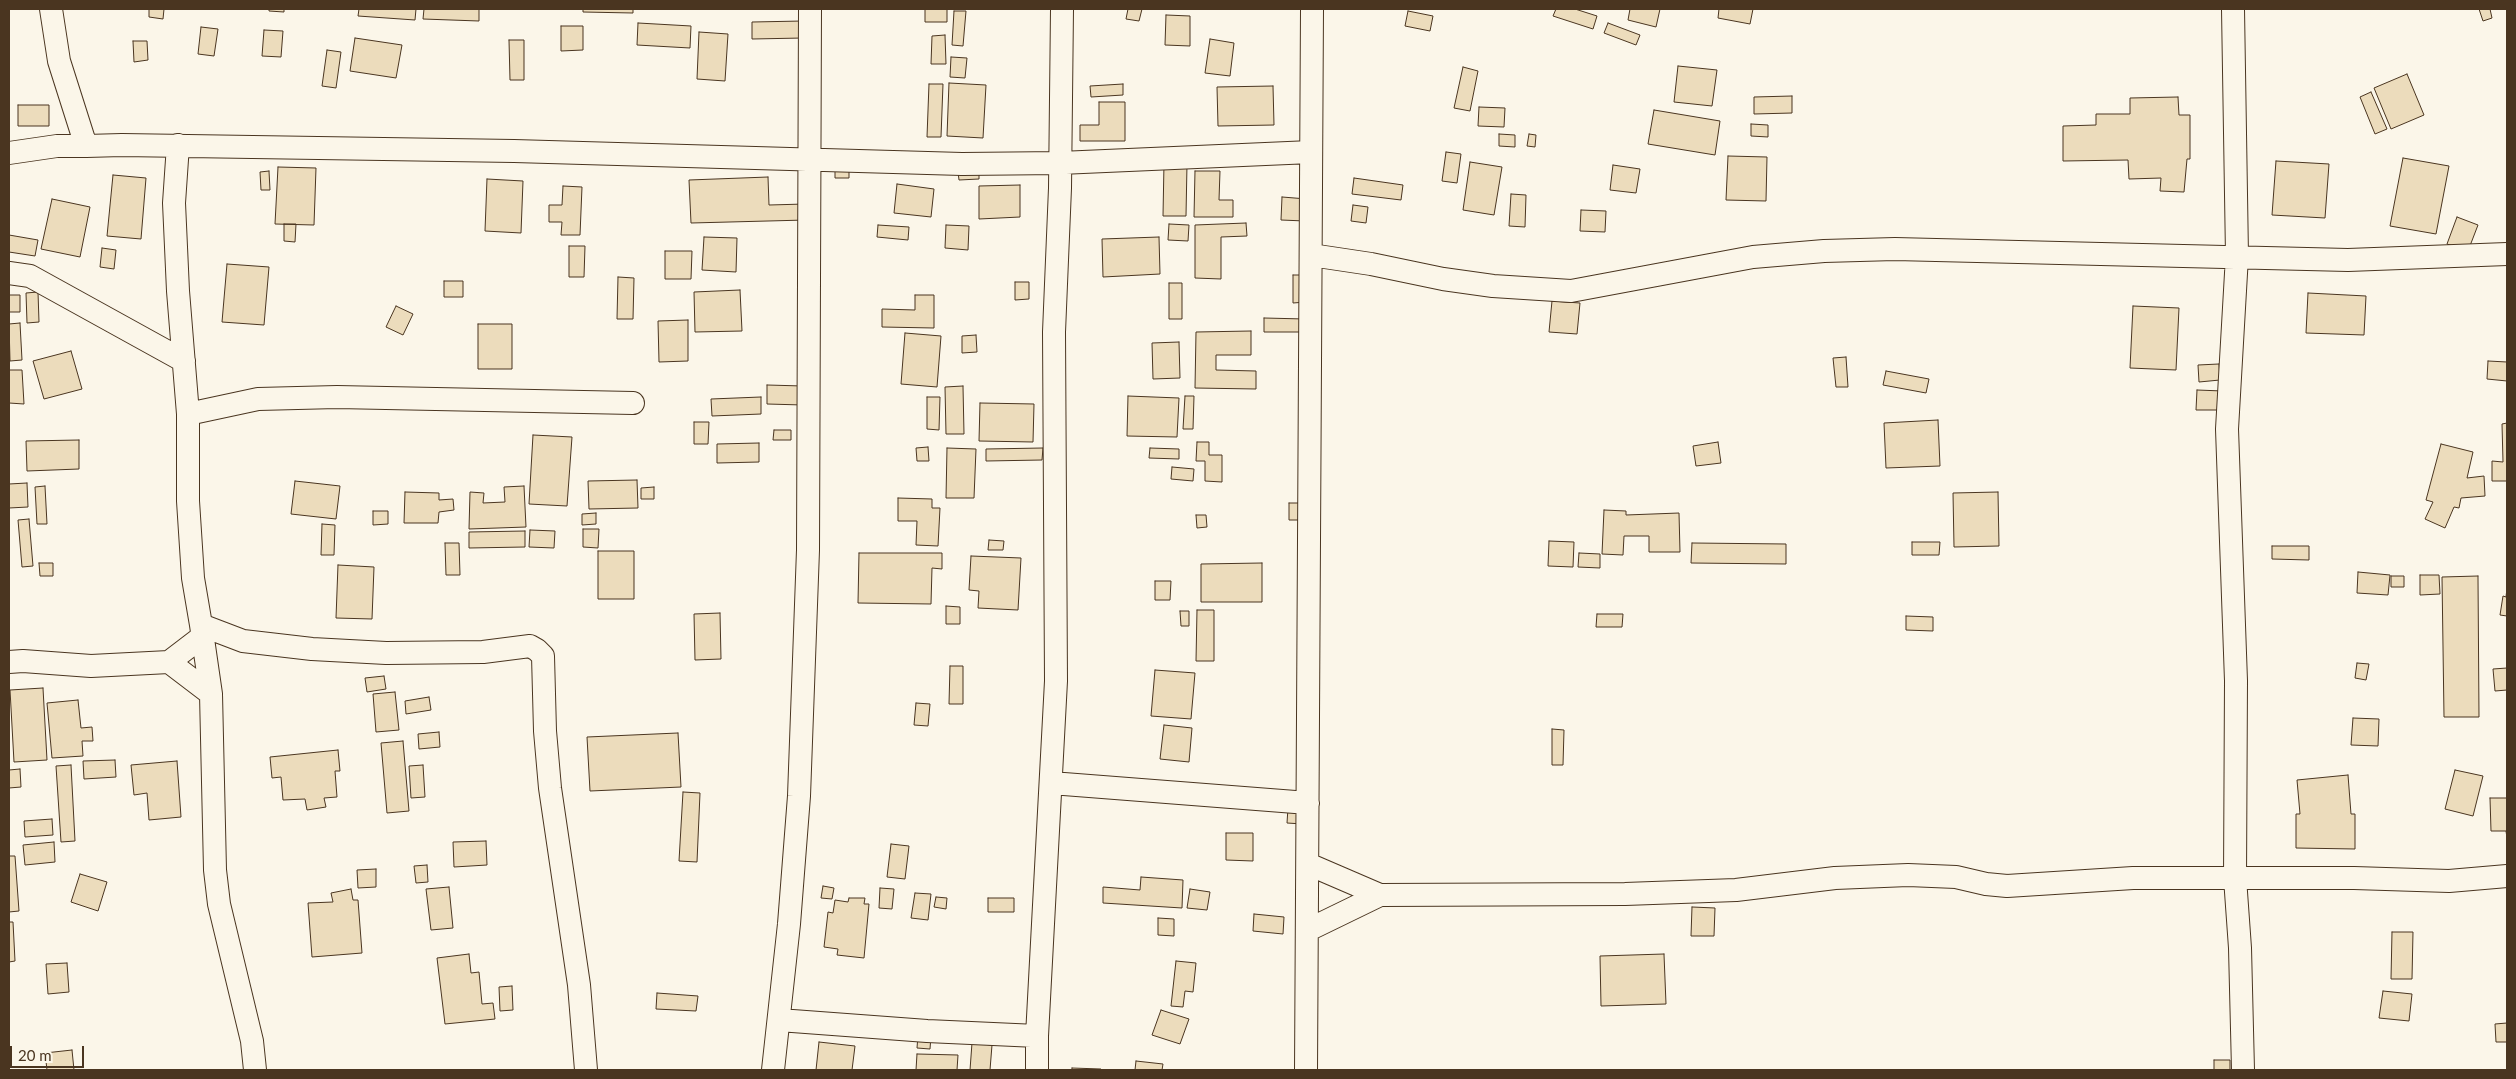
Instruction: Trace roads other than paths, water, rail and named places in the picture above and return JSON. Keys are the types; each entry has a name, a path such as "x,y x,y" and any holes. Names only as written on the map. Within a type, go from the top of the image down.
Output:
{"street":[{"path":"51,9 60,61 86,146"},
{"path":"773,1070 799,796 808,550 810,9"},
{"path":"1037,1070 1037,1036 1056,681 1054,332 1060,163 1062,9"},
{"path":"1306,1070 1312,9"},
{"path":"2232,9 2237,256 2227,429 2236,680 2235,878 2240,948 2243,1070"},
{"path":"178,145 174,203 178,291 188,414 189,520 193,578 211,694 215,870 219,904 248,1023 255,1070"},
{"path":"9,154 57,146 178,145 514,151 962,164 1060,163 1312,152"},
{"path":"1312,255 1370,264 1443,279 1493,286 1571,291 1744,258 1824,251 1895,249 2348,260 2507,254"},
{"path":"9,273 30,276 184,361"},
{"path":"188,414 258,398 347,397 634,404"},
{"path":"203,639 243,641"},
{"path":"9,662 23,661 91,666 169,662 203,639 386,653 483,652 530,646 538,650 543,656 545,731 550,788 579,986 586,1070"},
{"path":"169,662 211,694"},
{"path":"1051,783 1308,803"},
{"path":"1308,864 1380,896 1625,894 1727,890 1835,878 1908,875 1956,877 1986,884 2007,886 2133,878 2354,878 2449,881 2507,876"},
{"path":"1308,930 1380,896"},
{"path":"779,1020 928,1031 1037,1036"}]}
